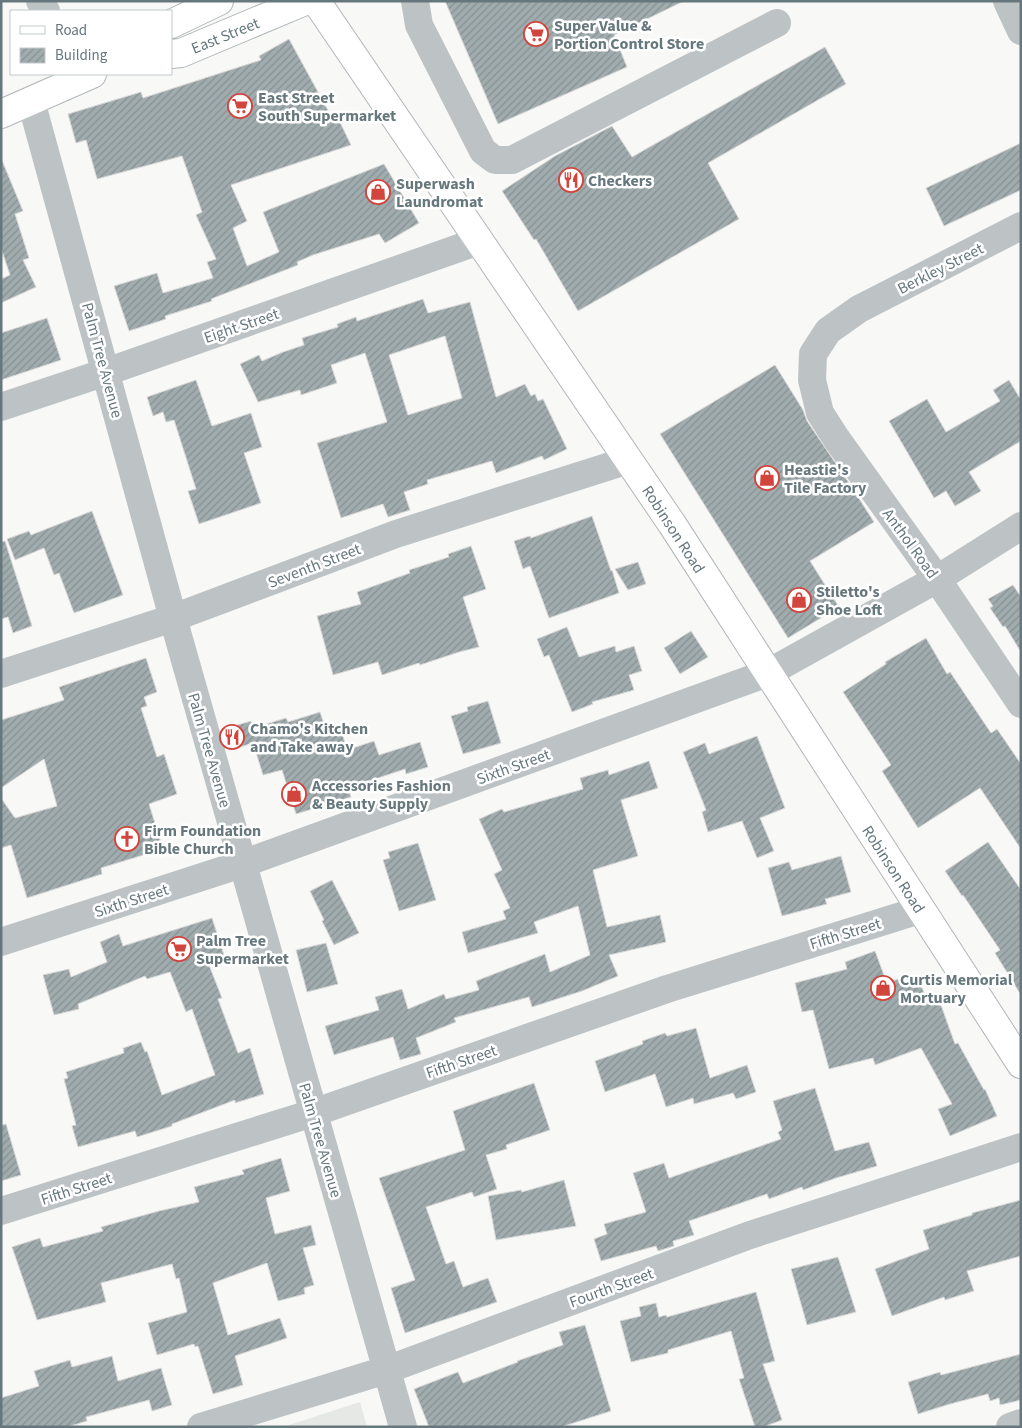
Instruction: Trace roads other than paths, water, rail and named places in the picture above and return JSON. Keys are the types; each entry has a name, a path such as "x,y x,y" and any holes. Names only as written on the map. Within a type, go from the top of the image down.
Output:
{"main road":[{"name":"East Street","path":"172,24 219,1"},
{"name":"East Street","path":"172,54 182,53 305,1"},
{"name":"Robinson Road","path":"316,1 629,460 1021,1064"},
{"path":"1,114 88,75"}],"street":[{"path":"414,1 419,25 483,151 495,160 512,160 777,22"},
{"path":"1007,1 1021,31"},
{"name":"Palm Tree Avenue","path":"31,101 242,864 403,1427"},
{"name":"Berkley Street","path":"859,309 1021,226"},
{"name":"Eight Street","path":"1,407 479,241"},
{"name":"Anthol Road","path":"859,309 828,331 813,354 812,380 820,413 938,579 1021,704"},
{"name":"Seventh Street","path":"1,674 173,618 396,534 629,460"},
{"name":"Sixth Street","path":"1,942 242,864 768,673 938,579 1021,526"},
{"name":"Fifth Street","path":"1,1211 314,1113 668,989 920,910"},
{"name":"Fourth Street","path":"201,1427 386,1370 747,1236 1021,1147"},
{"path":"1010,1427 1021,1423"}],"place":[{"name":"Super Value & Portion Control Store","path":"536,34"},
{"name":"East Street South Supermarket","path":"240,106"},
{"name":"Checkers","path":"571,180"},
{"name":"Superwash Laundromat","path":"378,192"},
{"name":"Heastie's Tile Factory","path":"767,478"},
{"name":"Stiletto's Shoe Loft","path":"799,600"},
{"name":"Chamo's Kitchen and Take away","path":"232,737"},
{"name":"Accessories Fashion & Beauty Supply","path":"294,794"},
{"name":"Firm Foundation Bible Church","path":"127,839"},
{"name":"Palm Tree Supermarket","path":"179,949"},
{"name":"Curtis Memorial Mortuary","path":"883,988"}]}
